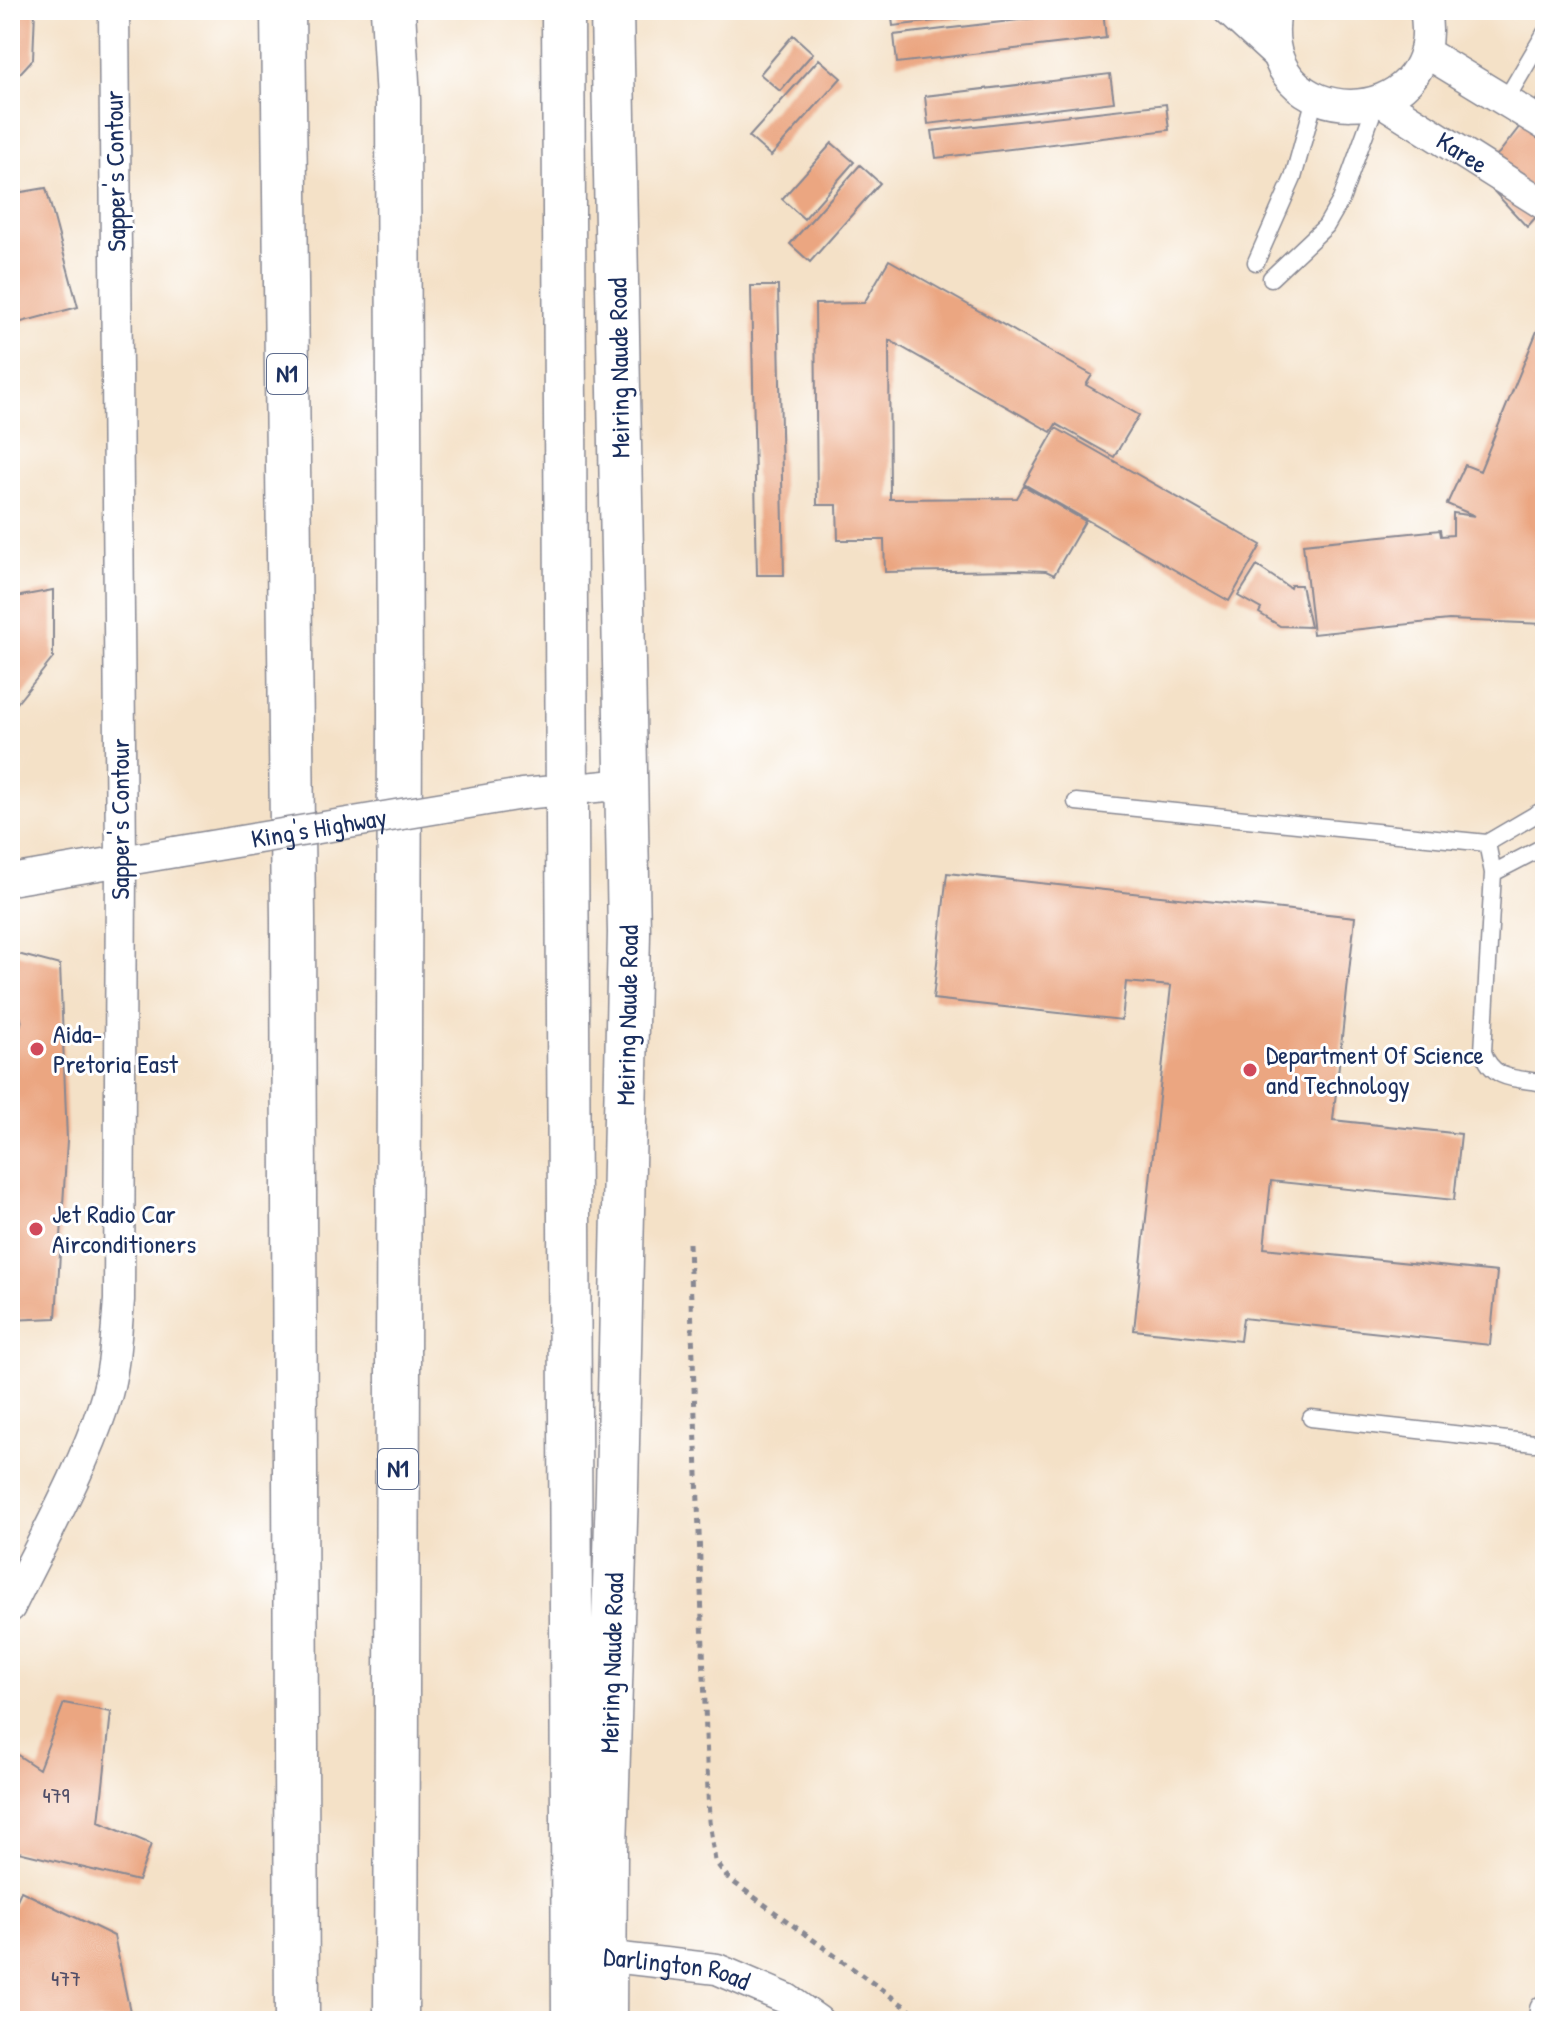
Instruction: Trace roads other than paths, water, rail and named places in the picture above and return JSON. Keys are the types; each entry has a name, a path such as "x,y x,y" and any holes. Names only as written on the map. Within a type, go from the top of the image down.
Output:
{"highway":[{"name":"N1","path":"283,10 298,1559 297,2021"},
{"name":"N1","path":"393,10 398,100 400,715 396,2021"}],"street":[{"name":"Sapper's Contour","path":"10,1607 81,1460 104,1403 114,1359 119,1300 121,861 114,10"},
{"name":"Meiring Naude Road","path":"563,10 567,791 589,1954 605,2021"},
{"name":"Meiring Naude Road","path":"573,2021 589,1954 626,1103 629,933 612,10"},
{"path":"1228,10 1277,55 1292,80 1315,98 1345,107 1378,102 1408,81 1425,52 1428,27 1425,10"},
{"path":"1276,10 1273,34 1277,55"},
{"path":"1425,52 1545,125"},
{"name":"Karee","path":"1378,102 1545,205"},
{"name":"King's Highway","path":"10,880 522,794 627,784"},
{"name":"Darlington Road","path":"589,1954 717,1969 787,1999 815,2020"},
{"path":"1544,2021 1545,2010"}],"lane":[{"path":"1505,101 1545,33"},
{"path":"1256,262 1293,178 1315,98"},
{"path":"1271,278 1326,226 1341,200 1378,102"},
{"path":"1076,802 1487,843 1545,809"},
{"path":"1487,843 1493,873 1483,1052 1497,1075 1545,1083"},
{"path":"1493,873 1545,846"},
{"path":"1311,1418 1534,1443 1545,1440"}],"place":[{"name":"Aida- Pretoria East","path":"37,1049"},
{"name":"Department Of Science and Technology","path":"1250,1070"},
{"name":"Jet Radio Car Airconditioners","path":"36,1229"}]}
